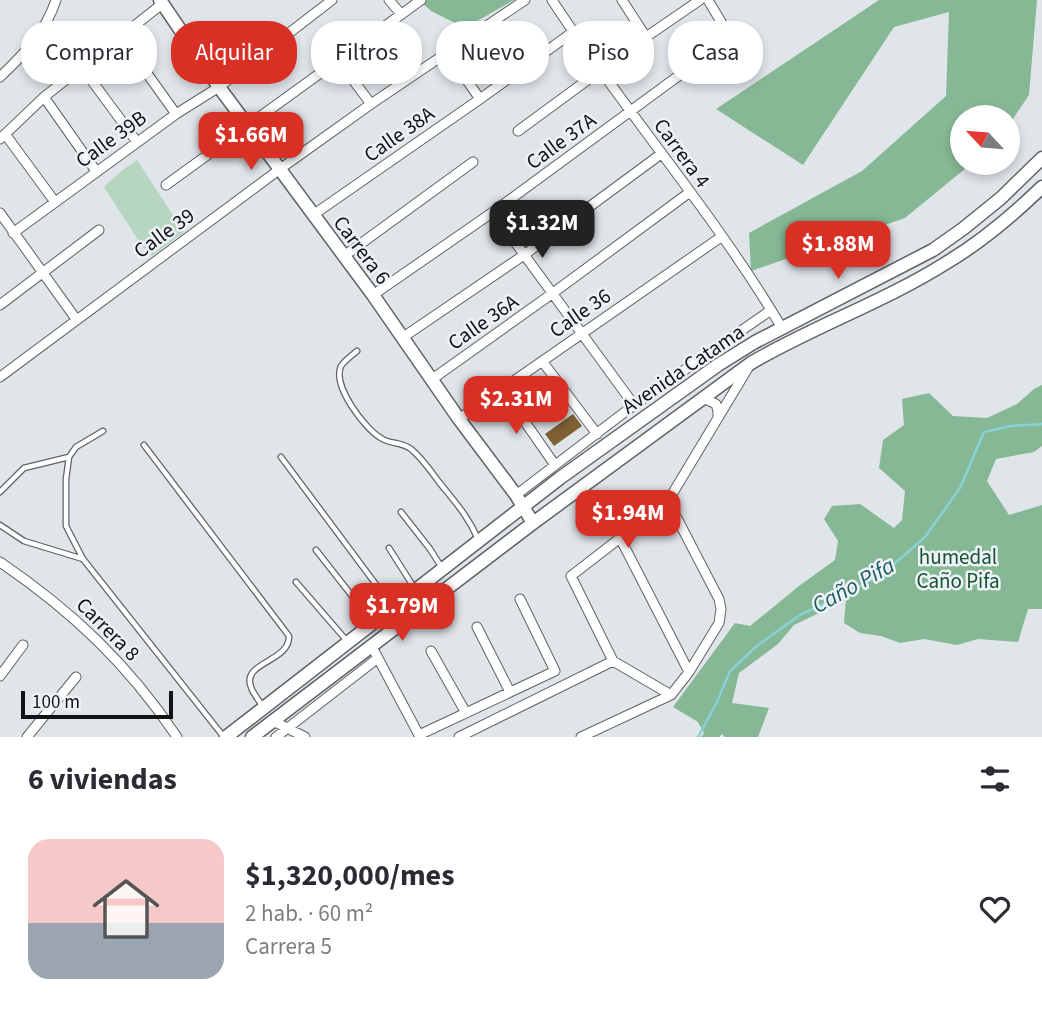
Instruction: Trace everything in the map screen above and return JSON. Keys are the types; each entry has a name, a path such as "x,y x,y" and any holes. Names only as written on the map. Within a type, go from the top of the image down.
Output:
{"main road":[{"name":"Carrera 6","path":"163,1 219,87 373,295 533,523"},
{"name":"Avenida Catama","path":"224,737 479,540 519,501 718,365 782,328 933,250 992,205 1042,158"},
{"name":"Avenida Catama","path":"251,737 533,523 751,363 900,289 946,263 994,230 1042,187"}],"street":[{"path":"1,74 36,40 48,21 56,0"},
{"name":"Calle 39B","path":"13,233 176,114 219,87 332,0"},
{"path":"389,0 401,14"},
{"path":"391,21 421,0"},
{"name":"Calle 39","path":"494,21 525,0"},
{"name":"Carrera 4","path":"552,0 566,21"},
{"path":"622,0 636,21"},
{"path":"654,32 700,0"},
{"name":"Calle 37A","path":"373,295 494,212 726,41 727,32 708,0"},
{"path":"140,21 163,1"},
{"name":"Calle 38A","path":"313,215 563,39"},
{"name":"Calle 39","path":"0,377 280,169 436,60"},
{"path":"166,184 311,80"},
{"path":"55,202 2,136 60,84"},
{"path":"94,84 137,142"},
{"path":"155,84 176,114"},
{"path":"356,84 371,104"},
{"path":"469,84 480,99"},
{"path":"518,131 582,84"},
{"name":"Carrera 4","path":"611,84 690,192 782,328"},
{"path":"44,97 96,171"},
{"path":"402,338 524,255 662,153"},
{"path":"344,256 472,162"},
{"name":"Calle 36A","path":"431,380 690,192"},
{"path":"494,212 634,405"},
{"path":"0,213 76,320"},
{"path":"2,301 44,274 99,230"},
{"name":"Calle 36","path":"459,419 721,237"},
{"name":"Avenida Catama","path":"519,501 555,465 634,405 771,310"},
{"path":"542,361 597,434"},
{"path":"671,695 613,661 571,576 668,501 751,363"},
{"path":"502,389 555,465"},
{"path":"703,398 716,404 718,418"},
{"path":"581,737 671,695 689,672 719,623 721,604 668,501"},
{"path":"620,538 689,672"},
{"name":"Carrera 8","path":"0,562 32,583 112,654 157,707 177,737"},
{"path":"371,645 419,735 555,671 520,599"},
{"path":"477,627 510,692"},
{"path":"0,676 23,645"},
{"path":"431,651 466,713"},
{"path":"276,737 378,658"},
{"path":"459,737 613,661"},
{"path":"27,737 76,677"},
{"path":"273,721 306,737"}],"lane":[{"path":"356,351 341,366 340,377 344,394 353,409 378,437 387,442 401,443 421,459 470,521 479,540"},
{"path":"103,431 76,447 69,457 66,526 83,559 224,737"},
{"path":"144,445 289,636 284,651 255,669 249,679 250,686 263,708"},
{"path":"0,492 24,468 69,457"},
{"path":"281,457 393,607"},
{"path":"401,512 442,569"},
{"path":"0,525 24,541 83,559"},
{"path":"389,548 415,589"},
{"path":"316,550 371,624"},
{"path":"296,582 348,642"}],"green space":[{"path":"419,0 514,0 477,21 451,21 431,11"},
{"path":"879,0 1037,0 1029,95 1020,108 1020,105 950,105 950,175 957,175 905,218 751,271 749,233 862,171 946,96 949,12 894,27 803,165 716,109 753,84 763,84 763,78"},
{"path":"137,160 184,232 152,256 142,246 104,187"},
{"name":"humedal Caño Pifa","path":"1042,385 1042,446 1034,452 996,459 987,481 1009,515 1042,505 1042,609 1028,609 1018,642 978,639 957,645 924,639 900,643 881,636 860,633 844,623 846,600 794,625 778,644 739,673 732,703 769,708 758,737 725,737 722,734 719,737 701,737 704,733 698,722 673,707 735,623 750,626 835,560 838,541 824,519 832,506 860,504 894,528 902,520 905,491 879,468 883,440 904,425 902,399 929,393 953,416 987,418 1017,404"}],"building":[{"path":"573,414 582,426 554,446 545,434"}],"waterway":[{"name":"Caño Pifa","path":"698,737 730,671 758,645 800,615 884,573 925,537 960,488 984,432 1011,426 1042,424"}]}
